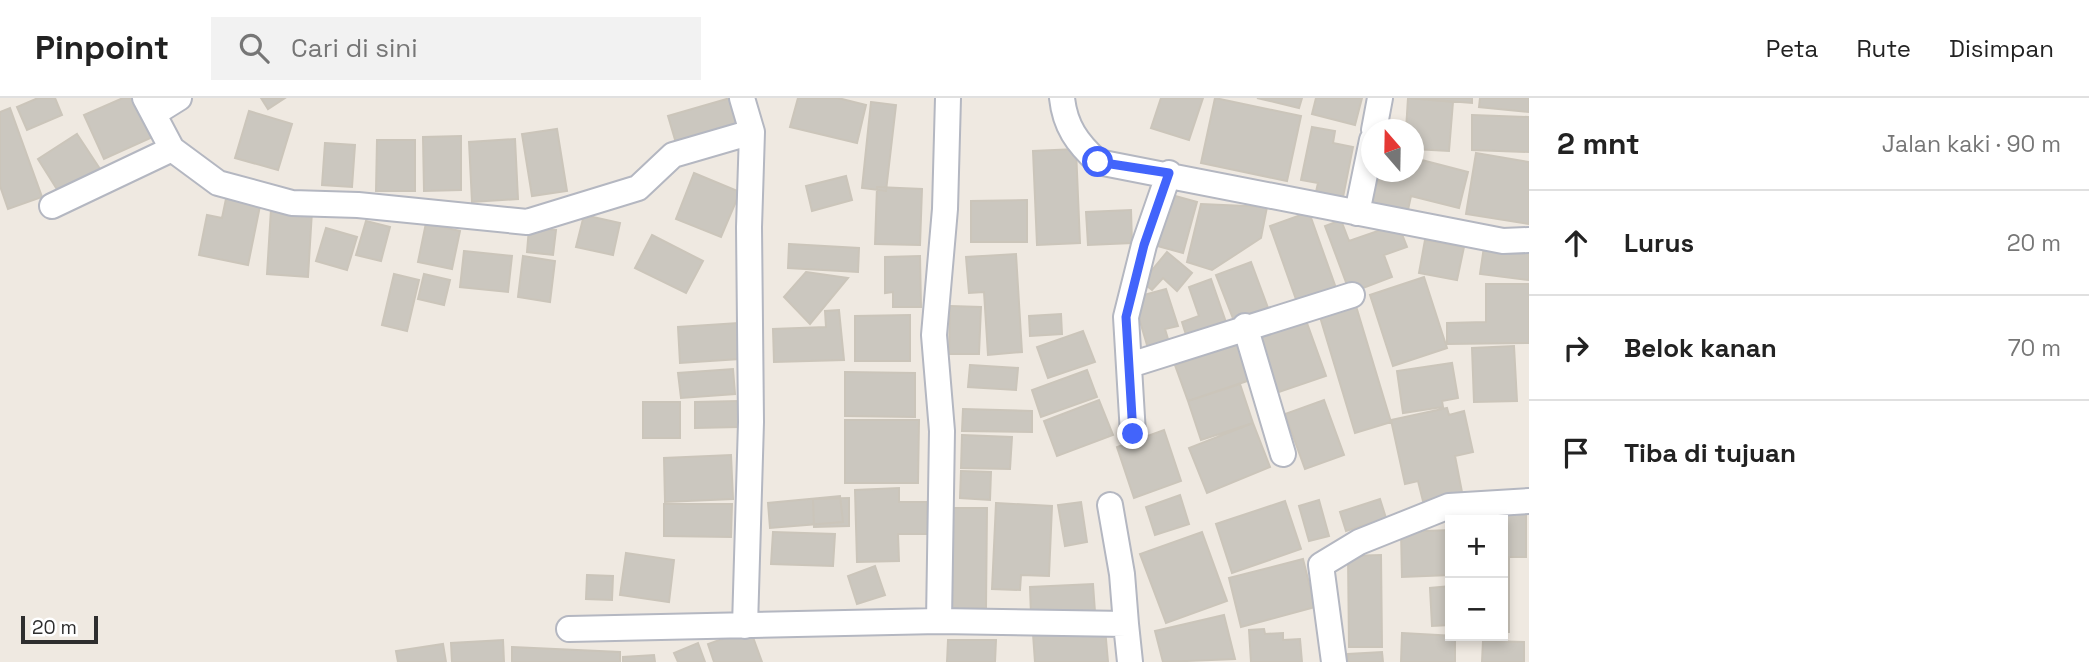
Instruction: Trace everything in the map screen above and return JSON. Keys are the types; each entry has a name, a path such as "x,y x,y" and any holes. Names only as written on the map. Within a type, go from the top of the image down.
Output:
{"street":[{"path":"179,98 150,105 172,149 218,183 292,203 358,205 527,222 638,188 673,155 752,131"},
{"path":"743,98 752,131 749,227 751,422 745,626"},
{"path":"939,621 942,431 934,335 945,209 948,98"},
{"path":"1062,98 1065,120 1076,140 1098,162 1169,173 1503,241 1529,240"},
{"path":"1376,119 1380,98"},
{"path":"52,206 172,149"},
{"path":"1133,434 1126,317 1144,245 1169,173"},
{"path":"1357,213 1363,182"},
{"path":"1130,365 1245,326 1352,295"},
{"path":"1245,326 1283,454"},
{"path":"1334,662 1321,565 1359,542 1448,506 1529,501"},
{"path":"1110,505 1122,574 1130,662"},
{"path":"569,629 939,621 1126,625"}],"building":[{"path":"38,98 55,98 62,115 27,130 17,107"},
{"path":"123,98 140,98 157,135 104,159 84,115"},
{"path":"261,98 285,98 268,109"},
{"path":"736,98 743,123 676,143 668,116"},
{"path":"798,98 838,98 866,105 857,143 790,127"},
{"path":"1161,98 1203,98 1189,140 1151,128"},
{"path":"1215,98 1301,116 1287,181 1201,163"},
{"path":"1257,98 1302,98 1299,108"},
{"path":"1316,98 1362,98 1355,125 1312,114"},
{"path":"1408,98 1453,102 1449,151 1424,150 1424,119 1407,119"},
{"path":"1409,98 1472,98 1472,103"},
{"path":"1480,98 1529,98 1529,112 1479,107"},
{"path":"871,102 896,105 886,191 862,188"},
{"path":"10,108 42,197 8,209 0,186 0,112"},
{"path":"249,111 292,124 278,170 235,158"},
{"path":"1472,115 1529,117 1529,152 1472,150"},
{"path":"1312,127 1335,131 1333,143 1353,147 1343,197 1316,192 1318,183 1301,180"},
{"path":"557,129 567,191 532,196 522,134"},
{"path":"77,134 100,169 60,194 38,159"},
{"path":"461,136 461,190 424,191 423,137"},
{"path":"515,139 518,199 472,202 469,142"},
{"path":"377,140 415,140 415,191 376,191"},
{"path":"325,143 355,145 352,187 322,185"},
{"path":"1076,149 1080,243 1037,245 1033,151"},
{"path":"1476,153 1529,162 1529,224 1466,214"},
{"path":"1424,161 1468,172 1459,208 1411,196 1406,219 1370,210 1377,182 1424,182"},
{"path":"694,173 740,192 721,237 676,219"},
{"path":"846,176 852,200 812,211 806,186"},
{"path":"877,187 922,189 920,245 875,244"},
{"path":"227,194 261,201 248,265 199,255 207,215 222,218"},
{"path":"1168,194 1197,202 1183,253 1154,245"},
{"path":"1027,200 1027,242 971,242 971,201"},
{"path":"1201,204 1267,207 1261,238 1212,270 1187,262"},
{"path":"271,209 312,211 308,277 267,274"},
{"path":"1131,210 1132,243 1088,245 1086,212"},
{"path":"1309,212 1337,291 1298,305 1270,226"},
{"path":"584,215 620,223 613,255 576,247"},
{"path":"1341,220 1349,241 1398,224 1407,247 1384,255 1392,277 1350,293 1325,226"},
{"path":"366,221 390,227 381,261 356,255"},
{"path":"426,223 460,231 452,269 418,262"},
{"path":"326,228 357,237 347,270 316,261"},
{"path":"529,228 556,230 553,255 527,252"},
{"path":"652,235 703,261 686,293 635,268"},
{"path":"1425,240 1464,247 1457,280 1419,273"},
{"path":"1485,240 1529,246 1529,280 1480,274"},
{"path":"789,244 859,248 858,272 788,268"},
{"path":"464,251 512,256 508,292 460,287"},
{"path":"1167,252 1192,273 1177,291 1163,278 1152,290 1142,282"},
{"path":"1016,254 1022,352 988,355 984,292 969,293 966,257"},
{"path":"523,256 555,261 550,302 518,297"},
{"path":"920,256 921,307 893,307 893,292 885,293 885,257"},
{"path":"1251,262 1268,308 1234,321 1216,275"},
{"path":"806,272 848,278 810,324 784,297"},
{"path":"394,274 419,280 407,331 382,325"},
{"path":"424,274 450,280 444,305 418,299"},
{"path":"1424,277 1447,348 1393,366 1370,295"},
{"path":"1211,279 1227,325 1187,338 1182,322 1199,316 1189,287"},
{"path":"1486,284 1529,284 1529,343 1447,344 1447,323 1486,322"},
{"path":"1166,289 1178,326 1165,329 1171,349 1150,355 1133,298"},
{"path":"950,306 981,307 979,354 949,354"},
{"path":"1356,306 1391,422 1355,433 1320,317"},
{"path":"839,310 844,360 774,362 773,329 826,327 825,311"},
{"path":"1303,312 1326,376 1276,393 1254,329"},
{"path":"1061,314 1062,334 1030,336 1029,316"},
{"path":"910,315 910,361 855,361 855,316"},
{"path":"738,323 740,359 680,363 678,327"},
{"path":"1083,331 1095,362 1048,378 1037,347"},
{"path":"1241,343 1253,379 1188,401 1175,365"},
{"path":"1514,346 1517,401 1474,402 1472,348"},
{"path":"1452,363 1458,398 1442,401 1443,407 1403,413 1397,371"},
{"path":"970,365 1018,368 1016,390 968,387"},
{"path":"733,369 735,394 681,398 678,373"},
{"path":"1087,370 1097,397 1041,417 1032,390"},
{"path":"845,372 915,373 915,417 845,416"},
{"path":"1240,384 1253,423 1201,440 1188,401"},
{"path":"1099,400 1113,435 1057,456 1044,421"},
{"path":"1324,400 1344,455 1305,469 1285,414"},
{"path":"739,401 739,427 695,428 695,402"},
{"path":"643,402 680,402 680,438 643,438"},
{"path":"1447,408 1449,415 1464,411 1473,452 1455,456 1462,492 1423,501 1418,481 1405,484 1391,420"},
{"path":"963,409 1032,411 1032,432 962,431"},
{"path":"845,420 919,420 918,483 845,483"},
{"path":"1253,423 1270,467 1207,493 1189,448"},
{"path":"1164,430 1181,481 1134,498 1117,447"},
{"path":"962,435 1012,437 1010,469 961,468"},
{"path":"731,455 733,499 665,502 664,458"},
{"path":"961,471 991,472 990,500 960,498"},
{"path":"899,488 899,502 927,502 928,534 898,534 899,561 857,562 855,490"},
{"path":"1180,495 1189,524 1155,535 1146,507"},
{"path":"840,496 843,522 770,528 768,503"},
{"path":"849,498 849,526 814,527 813,499"},
{"path":"1380,499 1386,518 1346,531 1340,512"},
{"path":"1319,500 1329,536 1309,541 1299,506"},
{"path":"1285,501 1301,549 1232,573 1216,524"},
{"path":"1081,502 1087,542 1065,546 1058,505"},
{"path":"996,503 1052,506 1049,576 1021,575 1020,590 992,589"},
{"path":"664,504 732,504 731,537 664,536"},
{"path":"953,508 987,508 986,608 952,608"},
{"path":"1526,509 1526,557 1508,557 1508,515 1463,515 1463,510"},
{"path":"1445,530 1445,575 1402,577 1401,532"},
{"path":"773,532 835,534 833,566 771,564"},
{"path":"1202,532 1227,601 1166,623 1140,554"},
{"path":"626,553 674,560 669,602 620,595"},
{"path":"1381,555 1382,647 1349,647 1348,556"},
{"path":"1508,557 1509,557 1508,632"},
{"path":"1303,559 1315,607 1241,627 1229,578"},
{"path":"875,566 885,595 857,604 848,576"},
{"path":"587,575 613,576 612,600 586,599"},
{"path":"1093,584 1095,612 1031,615 1030,587"},
{"path":"1445,586 1445,625 1432,626 1430,588"},
{"path":"1224,615 1235,659 1163,662 1155,631"},
{"path":"1105,628 1108,662 1035,662 1033,634"},
{"path":"750,629 762,662 714,662 708,644"},
{"path":"1264,629 1265,634 1283,633 1283,640 1300,639 1302,662 1251,662 1249,630"},
{"path":"1402,633 1445,635 1445,641 1455,641 1455,662 1401,662"},
{"path":"503,640 504,662 452,662 451,643"},
{"path":"948,640 996,640 995,662 947,662"},
{"path":"1483,641 1524,642 1524,662 1482,662"},
{"path":"698,643 705,662 678,662 674,653"},
{"path":"443,644 446,662 398,662 396,651"},
{"path":"512,647 620,652 620,662 512,662"},
{"path":"1382,652 1383,662 1348,662 1348,654"},
{"path":"654,655 655,662 623,662 623,657"}],"route":[{"path":"1098,162 1169,173 1144,245 1126,317 1132,382 1133,434"}]}
